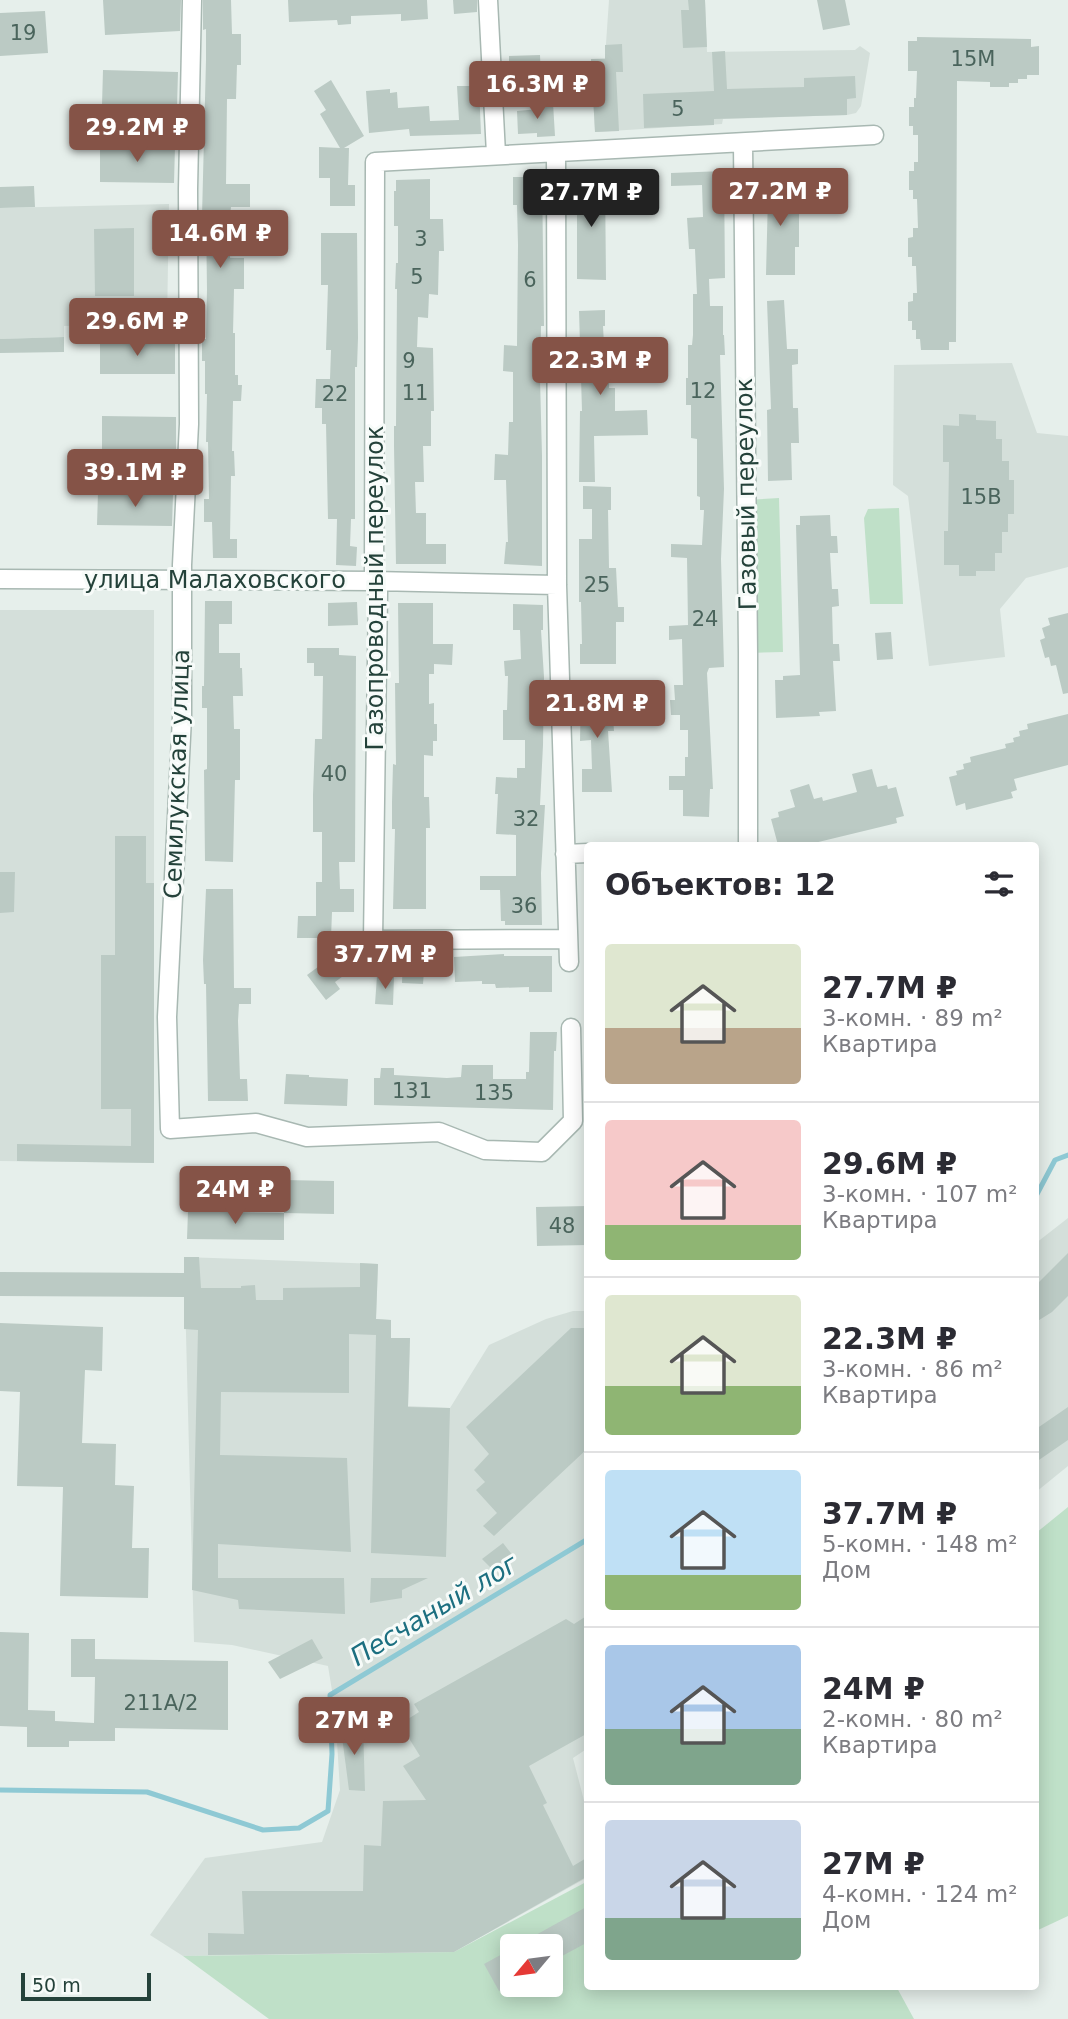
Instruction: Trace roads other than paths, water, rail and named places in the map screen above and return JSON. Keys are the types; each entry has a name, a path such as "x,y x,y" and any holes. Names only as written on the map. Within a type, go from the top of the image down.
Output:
{"street":[{"name":"Семилукская улица","path":"192,0 188,189 189,424 183,580 182,717 167,1017 170,1129 256,1123 307,1138 439,1132 485,1150 542,1152 573,1121 571,1028"},
{"path":"488,0 496,154 743,144 874,135"},
{"name":"Газовый переулок","path":"743,144 748,842"},
{"path":"556,153 557,585 569,961"},
{"name":"Газопроводный переулок","path":"496,154 375,162 374,581 378,592 373,940 568,939"},
{"name":"улица Малаховского","path":"0,579 557,585"},
{"path":"565,854 584,853"}],"waterway":[{"name":"Песчаный лог","path":"1039,1190 1055,1160 1068,1155"},
{"name":"Песчаный лог","path":"0,1790 147,1792 263,1830 299,1828 328,1811 332,1754 330,1695 584,1541"}]}
